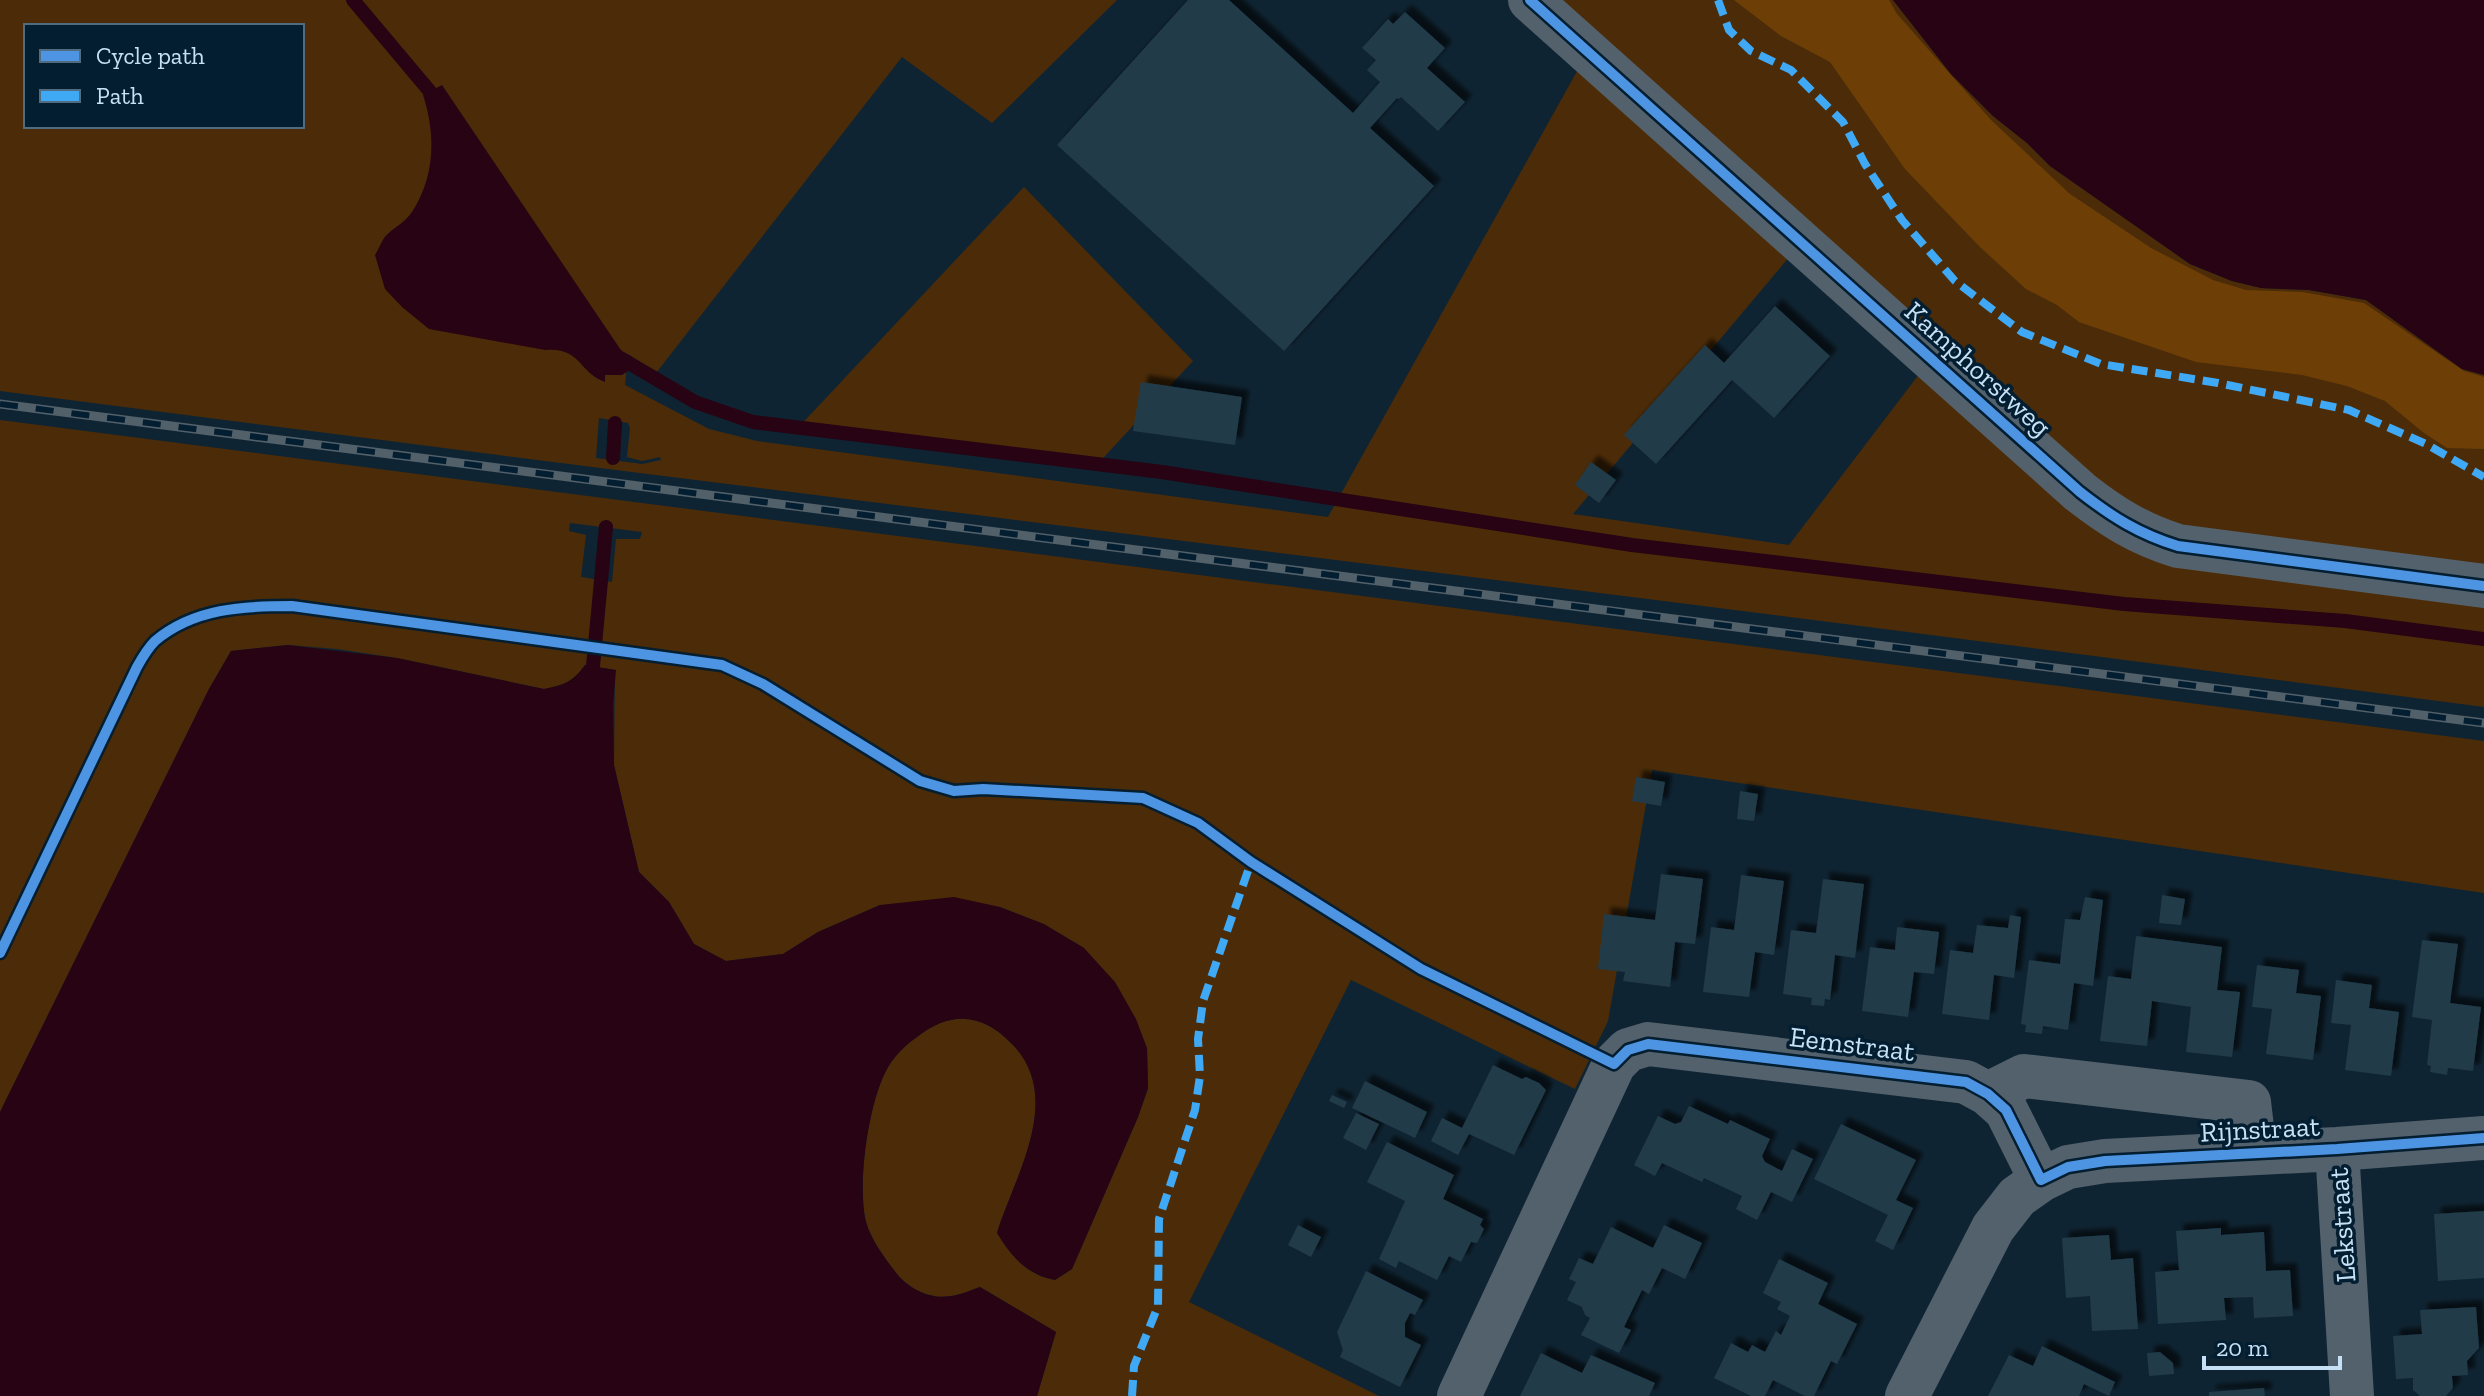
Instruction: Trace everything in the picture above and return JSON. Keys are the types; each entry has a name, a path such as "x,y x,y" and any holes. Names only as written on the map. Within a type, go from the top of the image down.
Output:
{"street":[{"name":"Kamphorstweg","path":"1530,0 2080,492 2116,520 2178,546 2484,586"},
{"name":"Eemstraat","path":"1459,1396 1614,1064 1628,1050 1648,1044 1966,1082 1988,1094 2006,1110 2041,1180"},
{"name":"Rijnstraat","path":"1988,1094 2024,1076 2249,1102 2255,1153"},
{"name":"Rijnstraat","path":"1907,1396 1993,1228 2017,1197 2041,1180 2068,1167 2105,1161 2484,1138"},
{"name":"Lekstraat","path":"2337,1149 2352,1396"}],"shaded area":[{"path":"0,0 1117,0 992,123 902,57 656,373 628,354 625,385 709,429 757,441 1328,517 1580,66 1790,256 1573,514 1789,545 1920,373 2110,535 2484,600 2484,707 1863,626 0,391","holes":["599,418 628,423 627,457 642,461 660,457 661,460 642,464 596,458"]},
{"path":"1556,0 1893,0 1951,74 1993,116 2050,166 2190,264 2232,281 2261,288 2309,290 2366,300 2462,369 2484,375 2484,574 2201,538 2130,514"},
{"path":"1734,0 1889,0 1897,14 1991,120 2070,194 2151,248 2213,280 2246,290 2302,292 2364,303 2464,371 2484,377 2484,449 2447,448 2385,401 2347,386 2302,375 2196,362 2079,322 2057,305 2026,289 1980,247 1905,169 1830,62 1781,36"},
{"path":"1893,0 2484,0 2484,375 2462,369 2366,300 2309,290 2261,288 2232,281 2190,264 2050,166 1993,116 1951,74"},
{"path":"442,85 633,368 622,375 605,375 605,382 566,352 429,329 385,289 375,255 384,238 406,219 420,198 431,155 430,125 423,95"},
{"path":"1024,187 1193,361 1093,469 795,431"},
{"path":"0,420 2484,741 2484,893 1652,770 1608,1021 1575,1089 1351,980 1189,1302 1379,1396 1037,1396 1056,1332 980,1287 943,1297 921,1292 902,1279 868,1229 863,1188 866,1146 874,1105 885,1073 903,1048 942,1022 966,1019 990,1026 1002,1034 1028,1066 1035,1089 1031,1138 997,1233 1028,1269 1055,1280 1072,1269 1138,1117 1148,1089 1147,1048 1084,948 1043,924 1000,907 880,905 818,932 783,954 726,961 694,944 669,902 639,872 614,765 615,670 585,665 568,682 544,689 397,658 337,649 288,645 231,651 209,689 0,1112","holes":["570,523 642,532 640,539 616,539 612,582 581,577 586,535 569,531"]},
{"path":"288,645 397,658 544,689 568,682 585,665 616,670 614,765 639,872 669,902 694,944 726,961 783,954 818,932 880,905 954,897 1000,907 1044,924 1084,948 1115,982 1136,1019 1147,1048 1148,1088 1072,1269 1055,1280 1036,1274 1014,1257 997,1233 1031,1138 1035,1089 1028,1066 1013,1045 990,1026 966,1019 942,1022 903,1048 888,1068 879,1088 866,1146 863,1188 866,1222 879,1250 902,1279 914,1289 943,1297 980,1287 1056,1332 1037,1396 0,1396 0,1112 209,689 231,651"}],"building":[{"path":"1188,0 1229,0 1353,113 1380,82 1367,70 1376,60 1362,48 1388,19 1393,24 1405,12 1445,48 1427,68 1465,102 1438,131 1401,97 1397,98 1370,128 1434,186 1284,351 1057,145"},
{"path":"1775,306 1830,356 1774,418 1732,380 1656,464 1624,435 1705,345 1724,363"},
{"path":"1141,382 1242,397 1235,445 1133,431"},
{"path":"1591,462 1616,480 1599,503 1575,485"},
{"path":"1636,777 1665,782 1661,806 1632,801"},
{"path":"1740,791 1758,794 1754,821 1737,819"},
{"path":"1661,874 1703,879 1695,944 1675,942 1670,987 1623,981 1625,972 1598,969 1604,914 1655,920"},
{"path":"1741,875 1784,881 1774,955 1755,952 1749,997 1703,992 1711,927 1734,930"},
{"path":"1823,879 1864,884 1855,958 1835,955 1830,1000 1825,999 1824,1006 1811,1005 1812,998 1783,994 1791,930 1816,933"},
{"path":"2162,895 2185,899 2181,925 2159,923"},
{"path":"2085,897 2103,900 2093,986 2074,983 2068,1030 2043,1026 2042,1034 2025,1032 2026,1025 2021,1024 2029,960 2060,964 2065,919 2080,920"},
{"path":"2010,915 2021,917 2014,978 1994,975 1989,1020 1942,1014 1950,950 1973,953 1977,925 2008,928"},
{"path":"1897,927 1939,932 1934,974 1914,972 1908,1017 1862,1011 1870,947 1895,950"},
{"path":"2136,936 2222,947 2217,990 2240,992 2232,1057 2186,1052 2191,1007 2152,1001 2147,1046 2100,1041 2108,976 2131,979"},
{"path":"2422,940 2458,944 2450,1003 2481,1007 2473,1071 2448,1068 2447,1075 2430,1072 2431,1066 2427,1065 2432,1020 2412,1017"},
{"path":"2257,965 2299,970 2296,993 2321,996 2313,1060 2266,1054 2272,1009 2252,1007"},
{"path":"2336,980 2372,985 2369,1008 2399,1012 2391,1076 2345,1070 2351,1025 2331,1023"},
{"path":"1493,1065 1522,1079 1526,1077 1539,1083 1546,1090 1514,1155 1469,1134 1458,1155 1431,1141 1442,1118 1462,1128"},
{"path":"1365,1081 1427,1112 1415,1138 1352,1108"},
{"path":"1332,1095 1347,1102 1344,1108 1329,1101"},
{"path":"1689,1106 1728,1124 1730,1120 1770,1139 1762,1156 1765,1162 1782,1171 1792,1149 1813,1159 1792,1202 1771,1192 1757,1220 1736,1209 1742,1196 1704,1178 1702,1182 1662,1163 1655,1176 1634,1165 1658,1116 1675,1124 1681,1122"},
{"path":"1356,1113 1379,1124 1366,1150 1343,1138"},
{"path":"1841,1124 1916,1160 1896,1200 1913,1208 1893,1250 1875,1241 1888,1215 1814,1179"},
{"path":"1387,1142 1454,1175 1443,1199 1483,1219 1480,1225 1484,1229 1477,1243 1471,1242 1461,1262 1449,1256 1437,1280 1399,1261 1396,1268 1379,1259 1405,1201 1367,1182"},
{"path":"2484,1211 2484,1278 2438,1281 2434,1214"},
{"path":"1298,1225 1321,1237 1311,1257 1288,1245"},
{"path":"1664,1225 1702,1243 1685,1279 1662,1268 1649,1294 1642,1290 1624,1327 1631,1330 1619,1353 1581,1335 1590,1318 1582,1307 1567,1300 1576,1282 1569,1279 1579,1258 1593,1264 1611,1227 1653,1248"},
{"path":"2221,1228 2221,1235 2264,1232 2266,1271 2290,1270 2293,1316 2254,1318 2253,1297 2224,1298 2226,1320 2158,1324 2155,1272 2179,1270 2176,1231"},
{"path":"2109,1235 2111,1260 2133,1258 2138,1329 2092,1331 2090,1296 2066,1298 2062,1238"},
{"path":"1779,1259 1828,1283 1818,1304 1857,1324 1837,1364 1831,1361 1814,1396 1805,1396 1773,1380 1765,1396 1751,1396 1714,1378 1731,1343 1748,1352 1752,1345 1765,1352 1776,1331 1781,1335 1790,1316 1777,1309 1781,1302 1763,1293"},
{"path":"1366,1271 1423,1300 1415,1315 1410,1313 1405,1323 1405,1337 1421,1345 1400,1387 1340,1357 1343,1350 1337,1332"},
{"path":"2476,1307 2479,1348 2467,1361 2468,1375 2452,1376 2453,1388 2446,1396 2420,1396 2413,1390 2413,1378 2396,1379 2393,1336 2422,1334 2420,1310"},
{"path":"2042,1346 2115,1382 2109,1396 2084,1384 2079,1396 1988,1396 2009,1355 2033,1366"},
{"path":"2160,1352 2173,1363 2174,1374 2149,1376 2147,1353"},
{"path":"1541,1353 1582,1373 1591,1355 1655,1383 1649,1396 1520,1396"},
{"path":"2264,1388 2265,1396 2209,1396 2209,1392"}],"waterway":[{"path":"353,0 443,107"},
{"path":"617,356 695,402 753,422 1162,472 1632,545 2124,604 2345,621 2484,639"},
{"path":"613,458 615,423"},
{"path":"593,666 606,527"}],"railway":[{"path":"0,404 2484,723"}],"marked path":[{"path":"1718,0 1729,30 1751,51 1791,70 1843,122 1865,164 1902,220 1955,281 2022,332 2101,364 2218,383 2349,410 2426,444 2484,477"},
{"path":"1132,1396 1134,1366 1158,1306 1159,1219 1195,1110 1200,1076 1198,1039 1203,1001 1251,862"}],"cycle path":[{"path":"1530,0 2080,492 2115,517 2178,546 2484,586"},
{"path":"0,953 137,667 152,644 170,630 203,615 238,608 292,606 722,665 763,684 920,781 954,791 983,789 1143,798 1198,823 1251,862 1421,969 1614,1064 1628,1050 1648,1044 1966,1082 1988,1094 2006,1110 2041,1180 2068,1167 2105,1161 2484,1138"}]}
